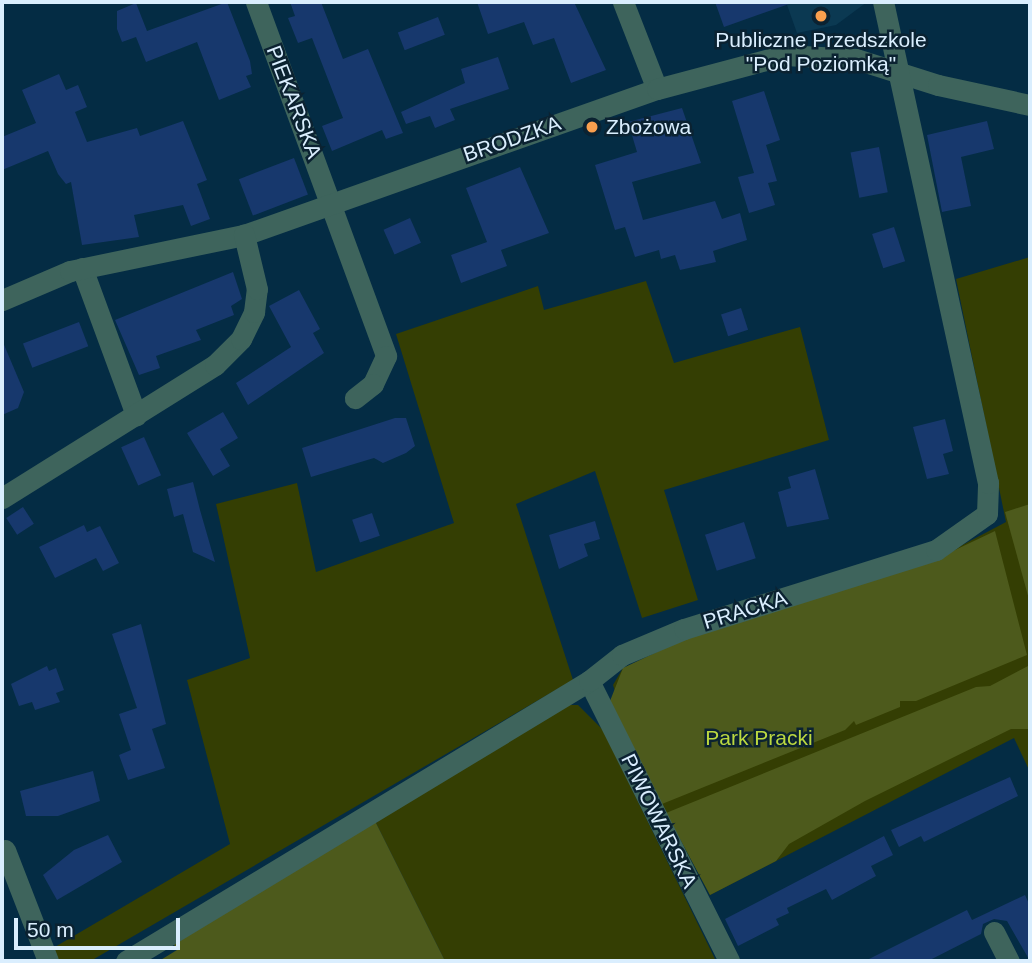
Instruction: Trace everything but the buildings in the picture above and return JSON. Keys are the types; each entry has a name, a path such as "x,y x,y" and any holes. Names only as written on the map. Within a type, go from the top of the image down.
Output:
{"street":[{"name":"PIEKARSKA","path":"256,2 332,202 386,356 373,384 355,397"},
{"path":"623,2 657,89"},
{"path":"883,2 900,72"},
{"name":"BRODZKA","path":"2,300 82,268 244,235 657,89 785,55 837,55 1030,105"},
{"name":"PRACKA","path":"126,961 160,953 589,681 622,655 674,632 936,550 987,514 988,483 900,72"},
{"path":"2,498 215,365 241,339 254,313 257,289 244,235"},
{"path":"82,268 136,415"},
{"name":"PIWOWARSKA","path":"589,681 729,961"},
{"path":"5,850 48,961"},
{"path":"994,932 1009,961"}],"shaded area":[{"name":"Publiczne Przedszkole \"Pod Poziomką\"","path":"786,2 867,2 836,25 797,33"}],"green space":[{"name":"Park Pracki","path":"1030,257 1030,772 1014,738 710,895 636,755 613,685 623,668 934,560 1006,522 956,279"},
{"path":"646,281 674,363 800,327 829,440 664,490 698,600 642,618 595,471 516,504 573,680 94,959 49,961 43,954 230,844 187,680 250,658 216,504 297,483 316,572 454,523 396,334 538,286 544,310"},
{"path":"1030,504 1030,603 1005,512"},
{"name":"Park Pracki","path":"995,531 1027,655 916,701 900,701 900,707 856,725 854,721 845,730 662,804 610,701 623,668 682,640 934,560"},
{"path":"1030,665 1030,729 1011,729 865,801 789,844 776,861 710,895 666,813 976,687 990,686"},
{"path":"565,705 578,705 603,730 716,961 445,961 375,821"},
{"path":"375,821 445,961 159,961 177,950 173,943"}],"place":[{"name":"Publiczne Przedszkole \"Pod Poziomką\"","path":"821,16"},
{"name":"Zbożowa","path":"592,127"}]}
